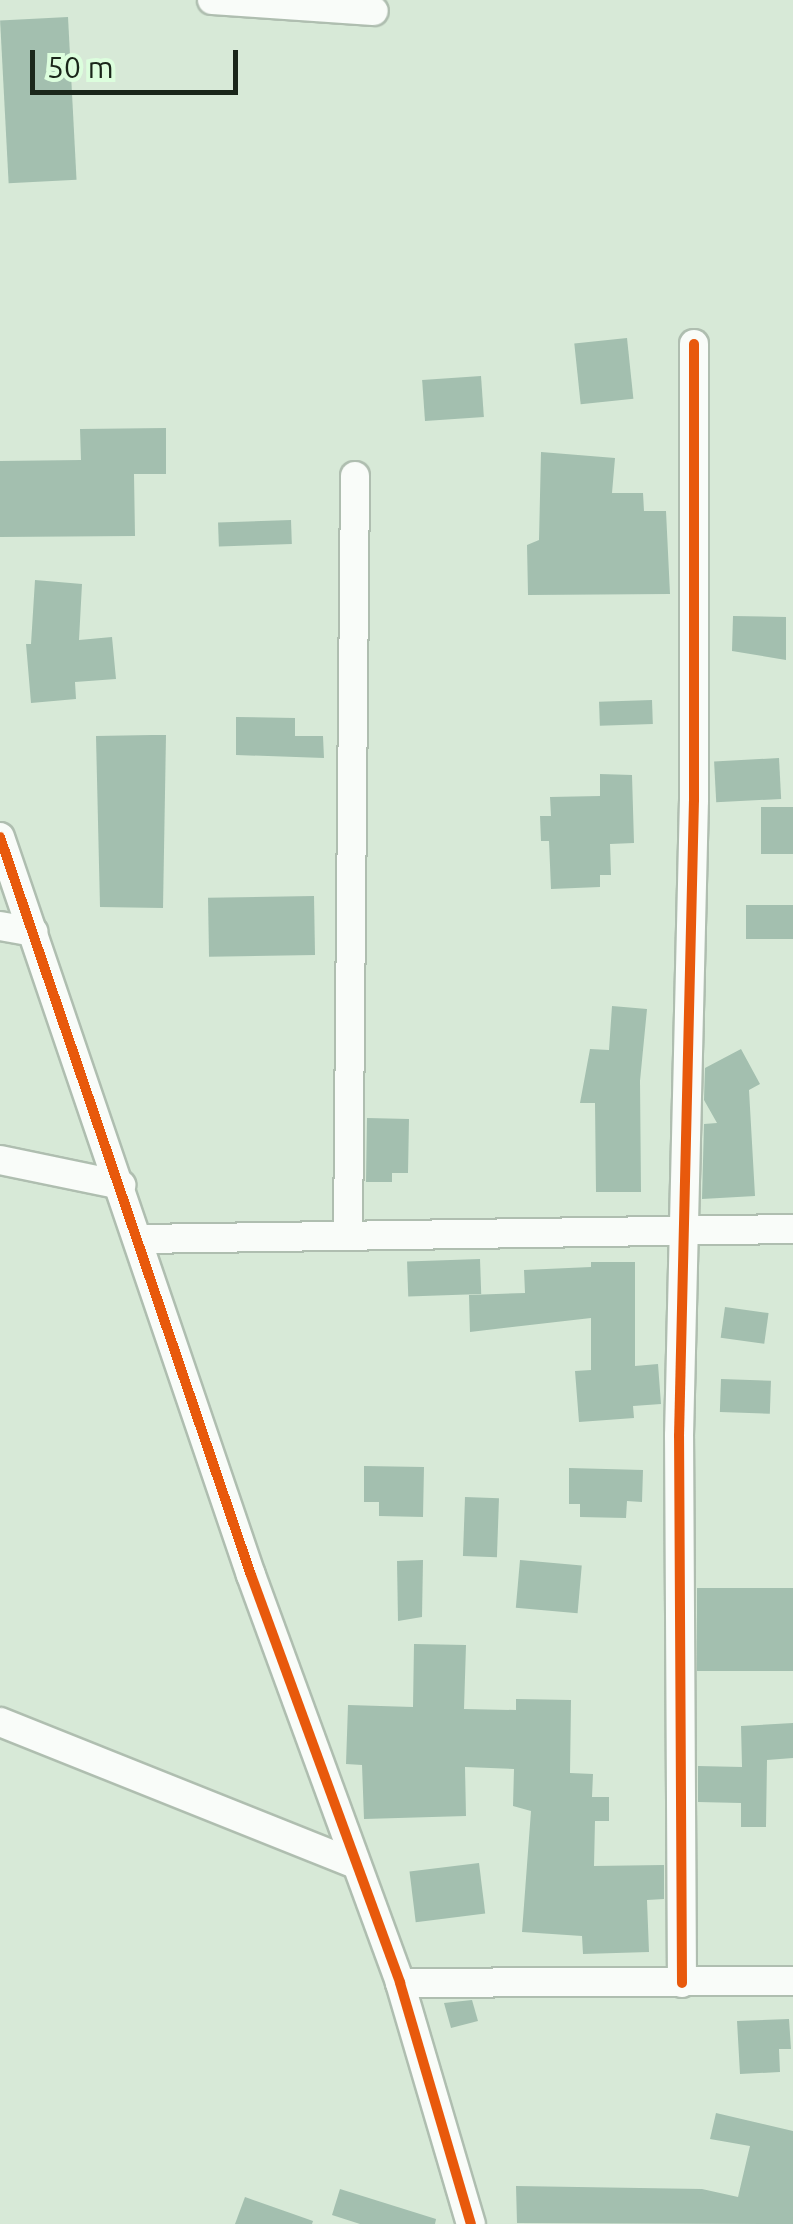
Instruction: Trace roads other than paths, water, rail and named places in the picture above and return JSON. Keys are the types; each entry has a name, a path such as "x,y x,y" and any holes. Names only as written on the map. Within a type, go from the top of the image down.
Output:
{"street":[{"path":"212,0 374,11"},
{"path":"682,1983 684,1229 694,800 694,344"},
{"path":"348,1235 355,476"},
{"path":"0,837 353,1863 400,1983 471,2224"},
{"path":"0,926 33,932"},
{"path":"0,1160 121,1186"},
{"path":"140,1239 793,1228"},
{"path":"0,1722 353,1863"},
{"path":"400,1983 793,1980"}]}
